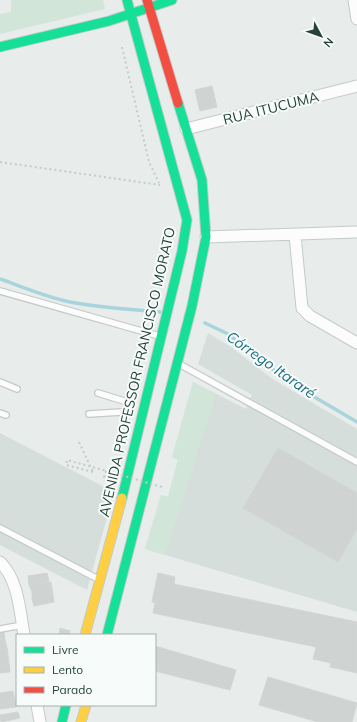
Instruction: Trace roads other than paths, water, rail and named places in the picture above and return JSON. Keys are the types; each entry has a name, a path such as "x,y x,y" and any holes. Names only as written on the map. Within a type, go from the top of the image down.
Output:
{"main road":[{"name":"AVENIDA PROFESSOR FRANCISCO MORATO","path":"85,634 134,454 182,251 187,220 127,0"},
{"path":"0,47 131,14 148,5 172,0"},
{"path":"107,634 192,306 206,237 202,180 148,5"},
{"path":"62,722 66,706"},
{"path":"81,722 86,706"}],"street":[{"path":"354,0 357,19"},
{"name":"RUA ITUCUMA","path":"186,129 357,86"},
{"path":"206,237 357,232"},
{"path":"295,234 302,308 310,316 357,343"},
{"path":"4,566 13,582 24,630"},
{"path":"37,706 40,722"}],"lane":[{"path":"0,290 161,336"},
{"path":"177,363 357,462"},
{"path":"0,382 17,389"},
{"path":"98,394 124,401"},
{"path":"89,414 121,412"},
{"path":"0,528 100,580"},
{"path":"0,629 24,630"}],"waterway":[{"name":"Córrego Itararé","path":"0,279 43,295 70,302 104,307 160,312"},
{"name":"Córrego Itararé","path":"205,323 228,334 289,382 357,422"}]}
